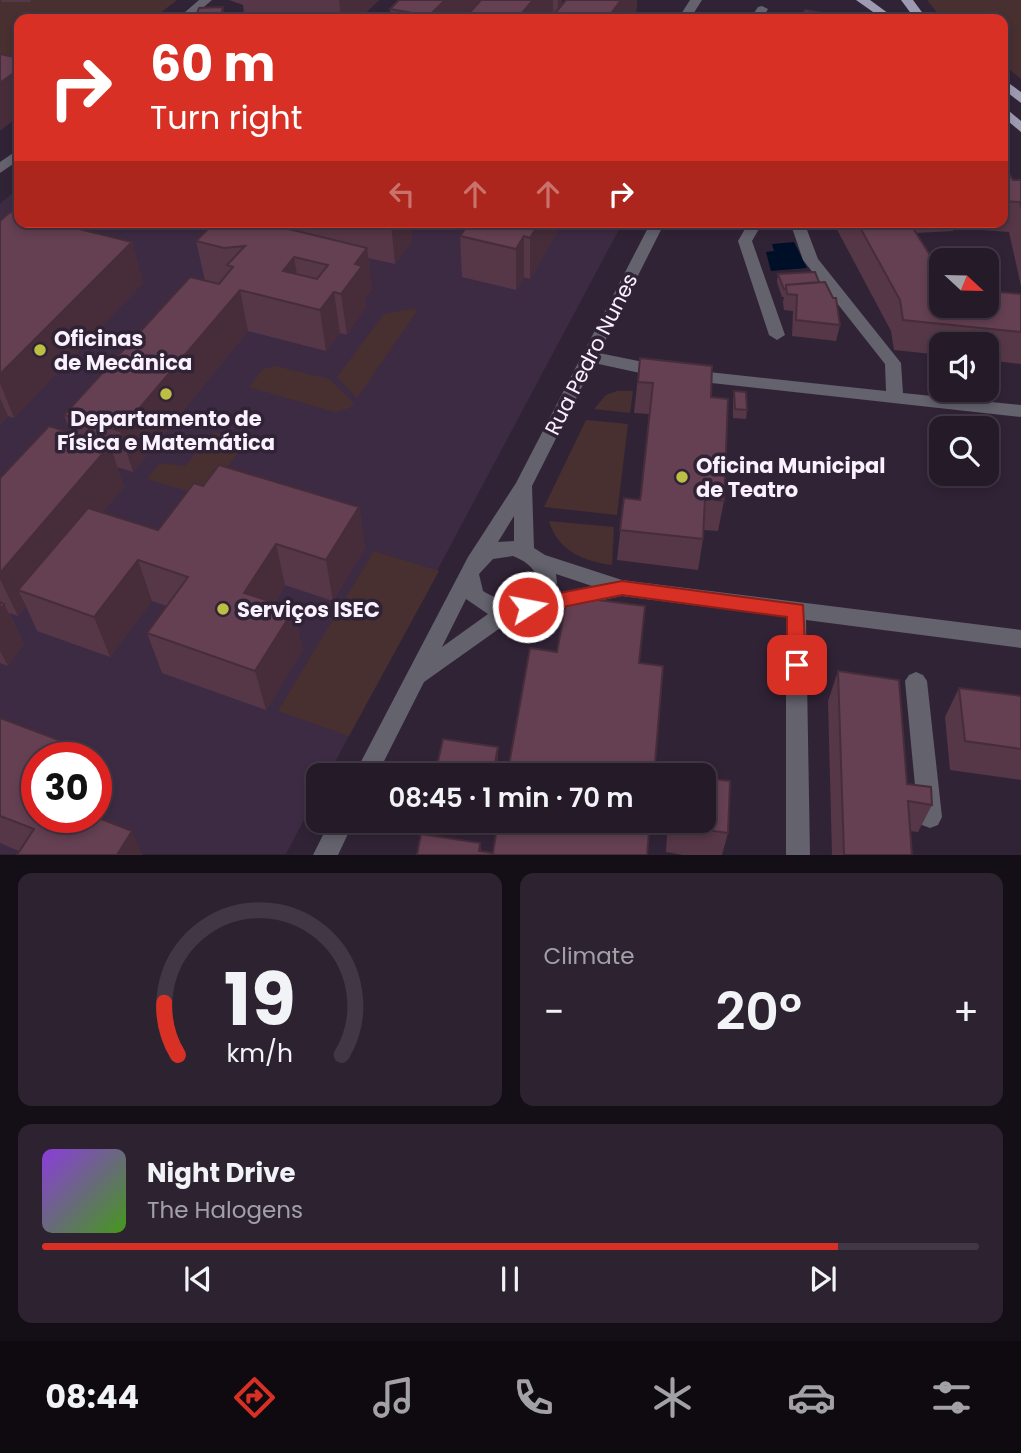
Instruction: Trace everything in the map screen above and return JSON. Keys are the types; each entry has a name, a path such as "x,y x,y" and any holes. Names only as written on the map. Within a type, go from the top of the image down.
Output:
{"main road":[{"path":"862,0 883,14"},
{"path":"1008,115 1021,128"}],"street":[{"path":"191,14 206,0"},
{"path":"0,169 14,157"},
{"name":"Rua Pedro Nunes","path":"371,763 472,568 523,486 655,228"},
{"path":"753,228 745,241 777,335"},
{"path":"799,228 811,260 892,363 895,398"},
{"path":"589,356 648,370 750,384 1021,411"},
{"name":"Rua Pedro Nunes","path":"417,677 545,593 548,575 533,555 523,486"},
{"path":"622,588 518,609 494,609 474,595 472,568 482,555 503,548 533,555 622,588 1021,639"},
{"path":"796,611 798,855"},
{"path":"916,681 930,817"},
{"path":"325,855 336,833"}],"shaded area":[{"path":"0,0 177,0 159,14 14,14 14,59 0,57"},
{"path":"927,0 1021,0 1021,79 1008,68 1008,14 938,14"},
{"path":"14,191 14,228 620,228 334,763 306,763 306,816 286,854 0,854 0,204"},
{"path":"415,308 417,311 357,398 337,377 384,314"},
{"path":"276,366 329,379 354,403 350,408 335,412 249,387 263,369"},
{"path":"617,391 633,391 630,413 594,409 606,395"},
{"path":"586,420 628,424 617,515 544,507"},
{"path":"214,432 246,442 205,496 147,479 160,463 185,466"},
{"path":"549,521 614,527 612,565 591,561 573,553 559,540"},
{"path":"374,551 439,571 349,736 278,711"}],"water":[{"path":"794,242 807,268 771,271 766,252 774,251 772,244"}],"building":[{"path":"399,0 445,0 431,14 390,9"},
{"path":"481,0 533,0 521,14 468,14"},
{"path":"566,0 621,0 611,14 554,14"},
{"path":"223,7 221,14 197,14 199,8"},
{"path":"805,10 827,14 803,14"},
{"path":"0,54 14,57 14,73 0,83"},
{"path":"1008,172 1013,180 1021,180 1021,208 1020,202 1008,201"},
{"path":"10,212 14,213 14,228 75,228 132,242 0,374 0,221"},
{"path":"209,228 285,228 367,248 355,264 362,266 341,294 334,292 320,310 240,290 120,431 64,415 190,277 219,284 233,267 227,265 245,246 224,248 196,241","holes":["294,257 328,265 317,279 283,271"]},
{"path":"466,228 536,228 530,238 524,236 516,249 460,236"},
{"path":"860,228 913,228 929,254 929,318 999,318 999,292 1021,294 1021,332 903,320 900,300"},
{"path":"815,272 819,282 786,285 786,289 778,274"},
{"path":"825,282 833,298 836,298 840,325 796,320 797,295 787,294 786,285"},
{"name":"Oficina Municipal de Teatro","path":"640,358 712,366 711,397 728,399 724,501 705,498 703,539 620,530 624,498 640,500 641,494 653,383 638,382"},
{"path":"734,391 746,392 747,410 735,409"},
{"path":"49,426 110,445 0,573 0,478"},
{"path":"219,465 359,507 326,560 276,544 244,593 294,609 255,671 147,633 188,577 138,560 94,617 18,590 88,508 158,530 194,483 203,486"},
{"path":"567,596 645,606 639,663 663,666 655,763 509,763 530,648 557,652"},
{"path":"838,671 899,680 907,784 931,787 932,805 908,801 912,855 844,855"},
{"path":"959,688 1021,696 1021,749 965,741"},
{"path":"0,718 64,742 21,742 21,824 0,816"},
{"path":"443,739 498,747 495,763 438,763"},
{"path":"716,779 730,781 728,833 716,831"},
{"path":"112,823 132,831 117,855 17,855 31,833 112,833"},
{"path":"496,833 649,833 647,855 417,855 421,834 480,843 479,851 493,853"}],"place":[{"name":"Oficinas de Mecânica","path":"40,350"},
{"name":"Departamento de Física e Matemática","path":"166,394"},
{"name":"Oficina Municipal de Teatro","path":"682,477"},
{"name":"Serviços ISEC","path":"223,609"}],"route":[{"path":"528,607 622,588 796,611 797,665"}]}
